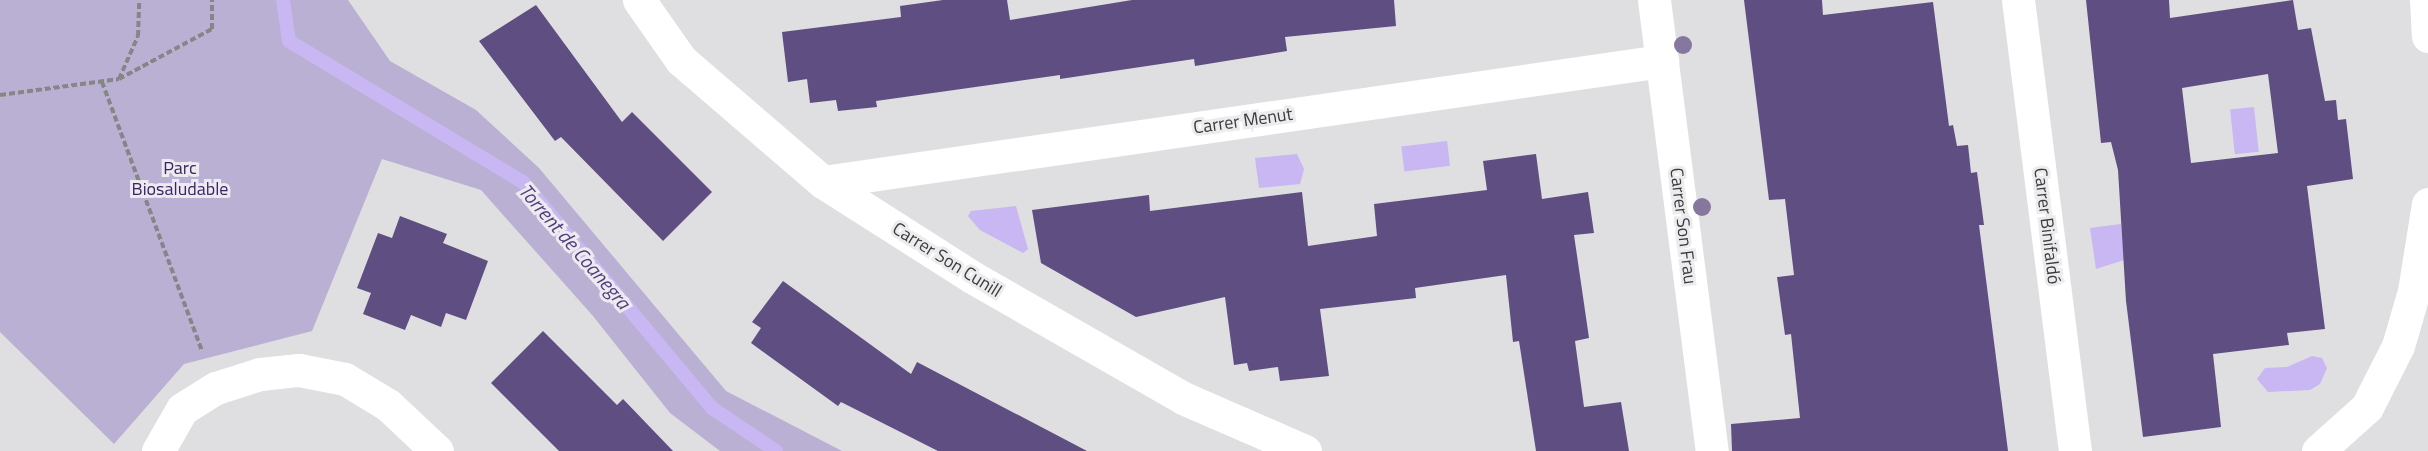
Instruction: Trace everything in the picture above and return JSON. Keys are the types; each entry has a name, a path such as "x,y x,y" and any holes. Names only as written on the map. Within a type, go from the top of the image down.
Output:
{"street":[{"name":"Carrer Son Cunill","path":"639,0 681,60 823,182 972,277 1183,398 1305,451"},
{"name":"Carrer Son Frau","path":"1654,0 1712,451"},
{"name":"Carrer Binifaldó","path":"2018,0 2075,451"},
{"path":"2426,0 2428,36"},
{"name":"Carrer Menut","path":"823,182 1662,61"},
{"path":"2318,451 2367,407 2398,346 2414,291 2428,204"},
{"path":"158,451 182,409 216,388 260,374 299,370 345,379 388,405 437,451"}],"path":[{"path":"119,79 138,36 140,0"},
{"path":"0,94 119,79 212,28 212,0"},
{"path":"102,82 216,388"}],"green space":[{"name":"Parc Biosaludable","path":"0,0 348,0 390,61 476,110 539,168 726,391 842,451 720,451 670,413 593,316 481,190 382,159 312,331 184,364 114,444 0,332"}],"shaded area":[{"path":"2254,107 2259,152 2235,154 2230,110"},
{"path":"1447,141 1450,166 1404,171 1401,147"},
{"path":"1297,154 1304,169 1300,184 1259,188 1255,158"},
{"path":"1016,206 1028,249 1023,253 980,230 968,216 971,211"},
{"path":"2121,224 2124,260 2096,269 2090,228"},
{"path":"2312,356 2322,358 2327,368 2320,384 2310,390 2268,392 2257,379 2265,368 2287,367"}],"building":[{"path":"943,0 1007,0 1010,20 1132,0 1394,0 1396,26 1285,37 1287,51 1195,66 1194,59 1060,79 1060,75 876,101 877,107 838,111 836,100 810,103 807,79 788,82 782,32 901,17 900,6"},
{"path":"1744,0 1822,0 1823,15 1933,2 1949,126 1953,125 1957,146 1968,145 1971,173 1977,172 1984,225 1979,225 2008,451 1732,451 1731,424 1800,418 1791,334 1785,335 1777,277 1794,275 1785,199 1769,200"},
{"path":"2086,0 2169,0 2170,18 2293,0 2298,30 2311,28 2325,101 2336,100 2338,120 2346,119 2353,179 2307,186 2325,329 2287,333 2289,345 2213,354 2221,427 2143,437 2126,301 2118,170 2111,142 2101,143","holes":["2268,74 2278,153 2191,163 2182,88"]},
{"path":"536,5 622,122 632,112 712,192 663,241 561,137 555,141 479,41"},
{"path":"1536,154 1542,199 1588,192 1594,233 1574,235 1589,338 1575,341 1584,407 1621,402 1629,451 1536,451 1519,341 1513,342 1506,275 1415,288 1416,298 1320,309 1329,376 1280,381 1278,367 1249,371 1247,363 1234,365 1225,297 1136,317 1041,263 1032,210 1149,195 1150,211 1302,192 1308,246 1377,236 1374,204 1487,190 1483,161"},
{"path":"400,216 447,234 443,243 488,261 466,320 446,313 441,327 411,315 405,330 363,314 371,293 357,288 378,233 392,238"},
{"path":"783,281 911,374 917,362 1087,451 938,451 841,402 838,406 751,343 761,328 752,322"},
{"path":"543,331 617,405 623,399 673,451 559,451 491,383"}],"waterway":[{"name":"Torrent de Coanegra","path":"283,0 289,41 523,182 712,408 776,451"}]}
